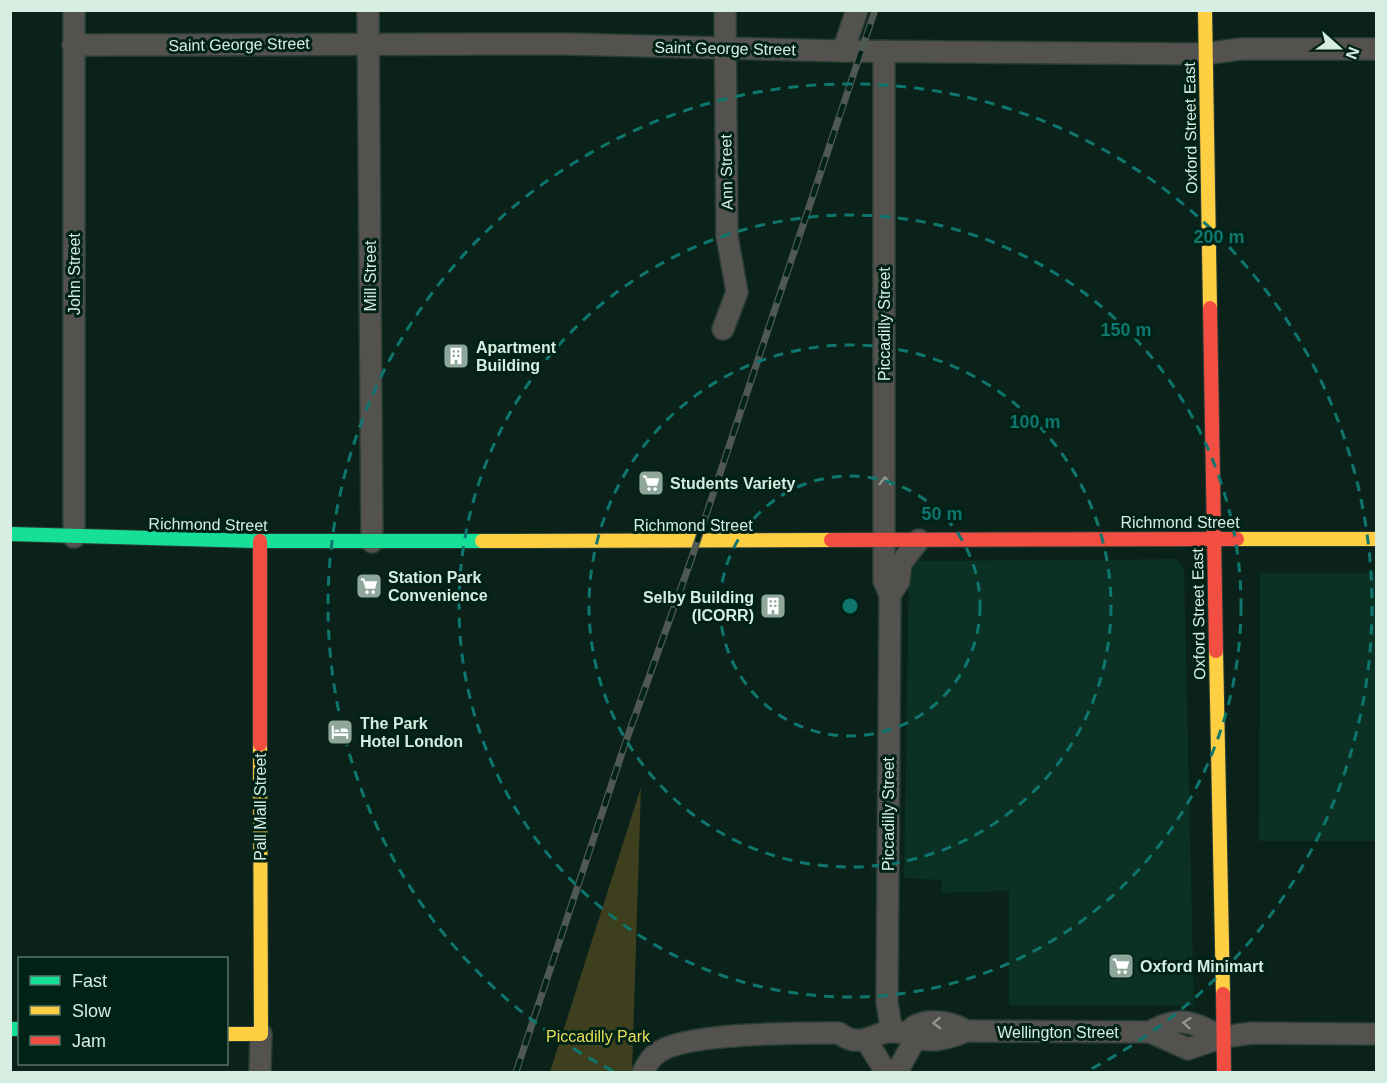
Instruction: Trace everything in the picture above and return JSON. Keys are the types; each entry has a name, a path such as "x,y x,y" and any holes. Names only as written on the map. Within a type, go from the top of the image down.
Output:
{"main road":[{"name":"Oxford Street East","path":"1205,10 1224,1072"},
{"name":"Richmond Street","path":"10,534 260,542 1377,539"},
{"name":"Pall Mall Street","path":"260,542 261,1034"},
{"path":"228,1034 261,1034"}],"street":[{"name":"John Street","path":"74,10 74,537"},
{"name":"Mill Street","path":"368,10 372,542"},
{"name":"Ann Street","path":"723,329 737,292 727,236 725,10"},
{"path":"843,51 857,10"},
{"name":"Saint George Street","path":"74,45 368,42 843,51 1205,54 1240,49 1377,49"},
{"name":"Piccadilly Street","path":"884,51 884,581 890,595 887,1003 900,1034"},
{"name":"Piccadilly Street","path":"890,595 899,581 901,563 919,540"},
{"name":"Wellington Street","path":"866,1040 900,1034 918,1024 953,1023 966,1031 1150,1032 1188,1049 1223,1037 1252,1033 1377,1034"},
{"path":"839,1033 848,1025 875,1025 900,1034 897,1072"},
{"path":"643,1072 657,1053 679,1045 755,1033 839,1033 846,1038 866,1040 886,1072"},
{"name":"Pall Mall Street","path":"260,1072 261,1034"}],"shaded area":[{"path":"1176,559 1184,569 1194,1006 1009,1005 1009,891 942,893 942,880 904,878 909,561"},
{"path":"1260,573 1376,573 1376,841 1259,841"}],"green space":[{"name":"Piccadilly Park","path":"641,787 632,1072 550,1072"}],"railway":[{"path":"516,1072 626,741 691,560 875,10"}],"traffic: fast":[{"path":"10,534 260,541 482,541"},
{"path":"10,1029 18,1029"}],"traffic: slow":[{"path":"1205,10 1210,308"},
{"path":"1237,539 1376,539"},
{"path":"482,541 831,540"},
{"path":"1216,651 1223,994"},
{"path":"228,1034 261,1034 260,744"}],"traffic: jam":[{"path":"1210,308 1216,651"},
{"path":"831,540 1237,539"},
{"path":"260,541 260,744"},
{"path":"1223,994 1224,1072"}],"place":[{"name":"Apartment Building","path":"456,356"},
{"name":"Students Variety","path":"651,483"},
{"name":"Station Park Convenience","path":"369,586"},
{"name":"Selby Building (ICORR)","path":"773,606"},
{"name":"The Park Hotel London","path":"340,732"},
{"name":"Oxford Minimart","path":"1121,966"}]}
